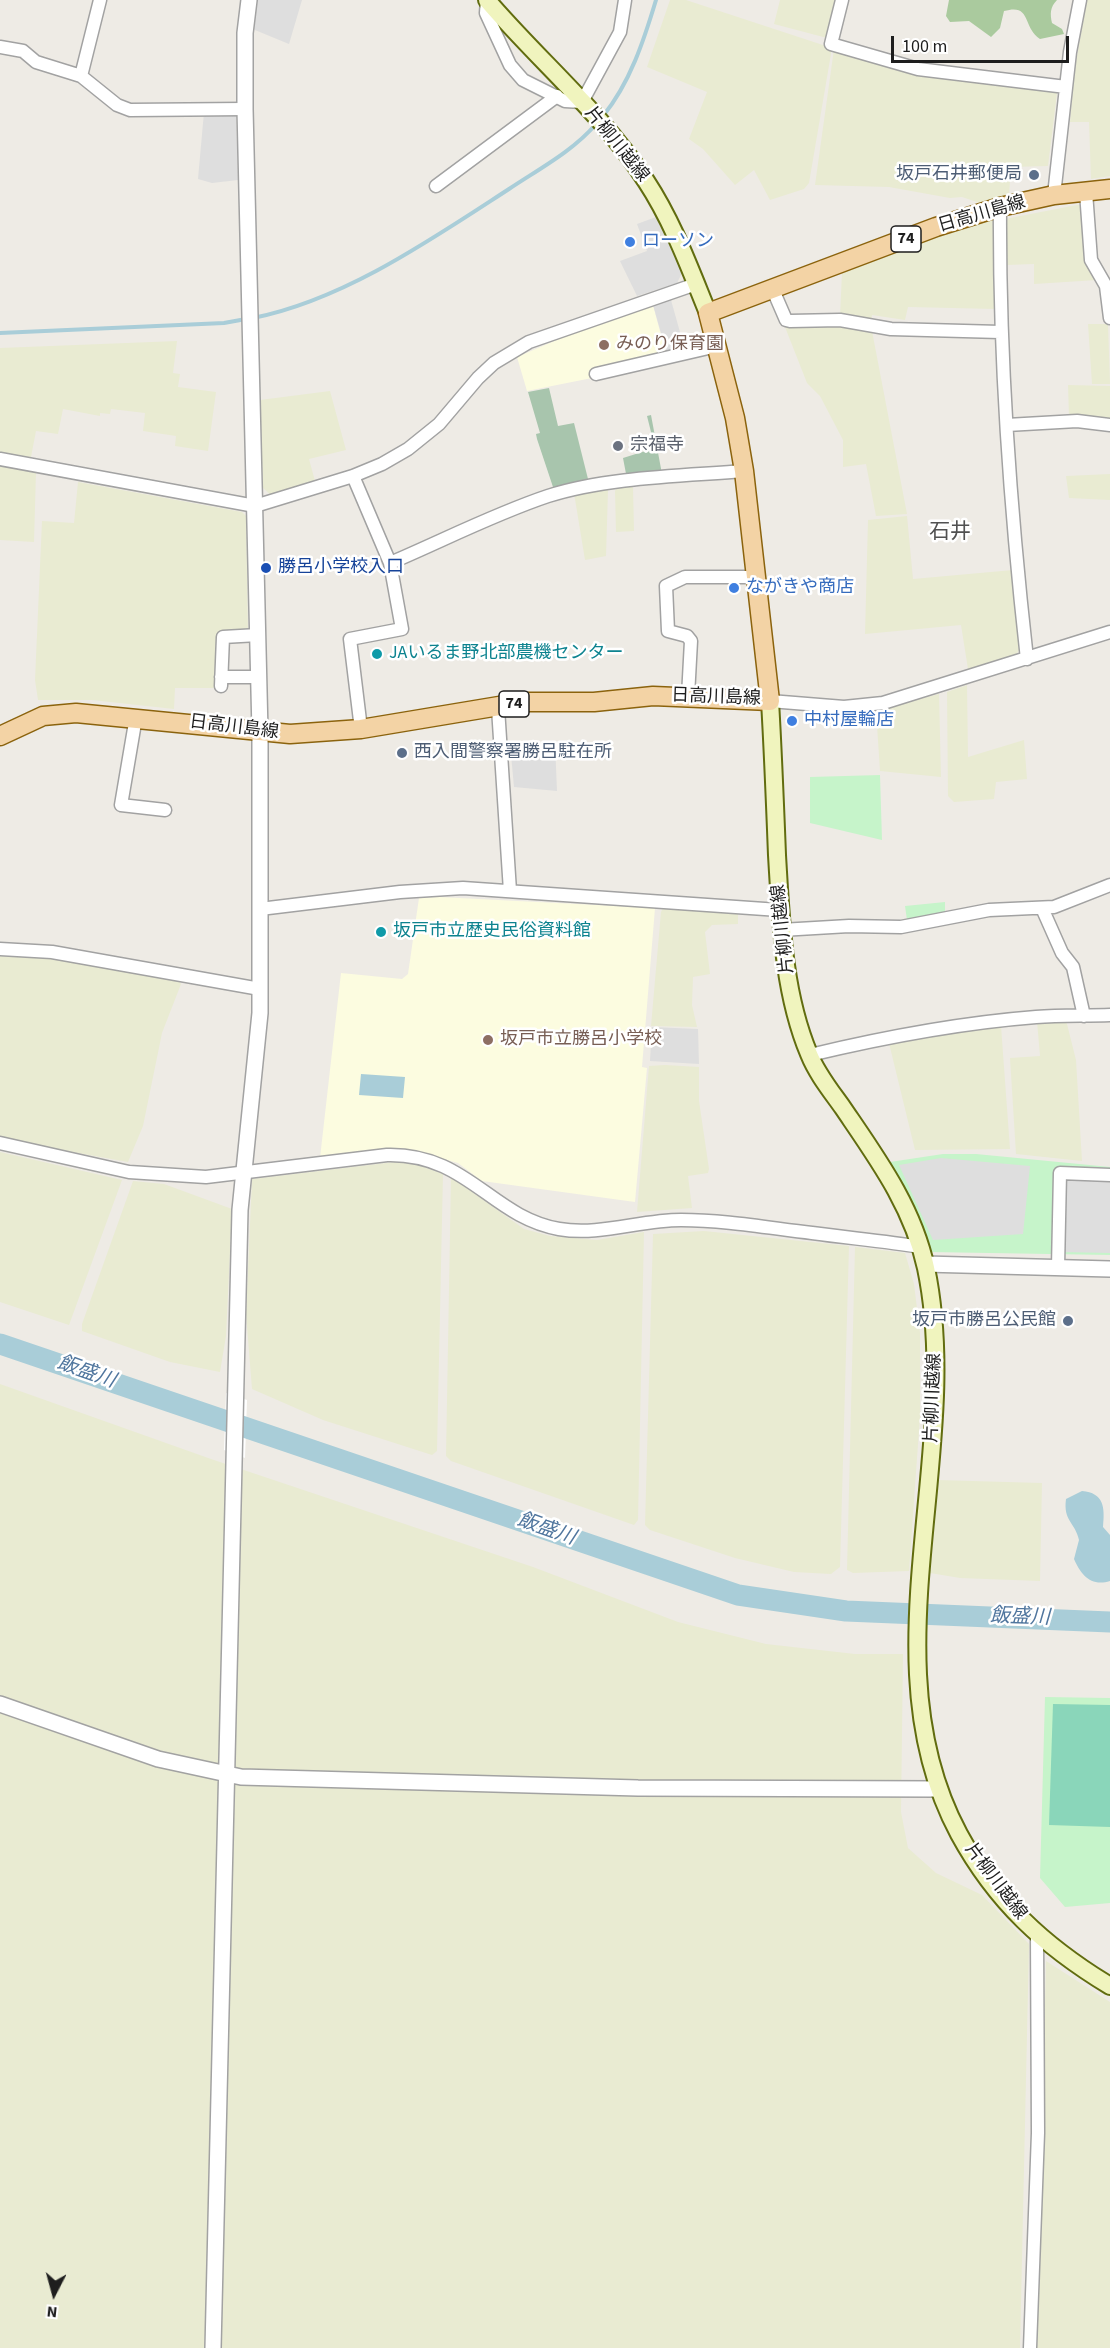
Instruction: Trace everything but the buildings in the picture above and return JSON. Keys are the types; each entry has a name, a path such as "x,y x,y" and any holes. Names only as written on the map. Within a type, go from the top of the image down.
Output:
{"main road":[{"name":"片柳川越線","path":"487,0 599,121 646,181 664,211 708,313"},
{"name":"日高川島線","path":"0,736 32,720 58,714 136,717 260,732 298,734 361,729 498,708 523,702 594,702 636,696 688,696 770,701 744,471 735,418 708,313 936,227 1000,207 1054,195 1110,189"},
{"name":"片柳川越線","path":"770,701 779,910 792,996 810,1055 821,1075 883,1164 903,1201 921,1247 936,1329 935,1415 917,1640 918,1686 926,1746 938,1789 968,1850 1007,1904 1038,1936 1065,1958 1110,1986"}],"street":[{"path":"81,76 100,0"},
{"path":"213,2348 243,1174 255,1074 260,989 260,732 245,109 245,33 249,0"},
{"path":"487,0 486,13 510,65 524,80 565,101 582,102 620,32 625,0"},
{"path":"842,0 831,44 918,69 1066,87"},
{"path":"1054,195 1066,87 1080,0"},
{"path":"0,47 23,51 36,62 81,76 117,105 129,110 245,109"},
{"path":"436,186 557,96"},
{"path":"1086,192 1091,260 1106,286 1110,318"},
{"path":"1000,207 1000,332 1010,508 1027,658"},
{"path":"0,459 255,506 353,476 382,464 425,436 478,378 512,351 547,335 696,284"},
{"path":"774,290 784,316 790,321 840,320 891,329 1000,332"},
{"path":"596,374 717,346"},
{"path":"1007,425 1077,421 1110,425"},
{"path":"390,562 531,503 567,491 630,482 744,471"},
{"path":"353,476 390,562 402,629 350,639 361,729"},
{"path":"688,696 692,641 687,636 668,631 666,586 685,578 757,577"},
{"path":"770,701 844,707 869,705 1110,632"},
{"path":"258,635 223,637 221,682 258,677"},
{"path":"498,708 510,891"},
{"path":"136,717 121,805 165,810"},
{"path":"781,930 849,926 901,927 989,910 1054,907 1110,885"},
{"path":"260,909 435,889 510,891 779,910"},
{"path":"1042,908 1062,953 1073,967 1084,1016"},
{"path":"0,949 52,952 260,989"},
{"path":"810,1055 893,1035 973,1023 1039,1017 1110,1015"},
{"path":"0,1143 129,1172 206,1177 399,1155 449,1167 518,1215 534,1223 558,1229 581,1232 679,1220 723,1222 921,1247"},
{"path":"1058,1268 1060,1173 1110,1175"},
{"path":"925,1264 1110,1269"},
{"path":"0,1704 158,1759 228,1774 638,1788 938,1789"},
{"path":"1030,2348 1038,2133 1038,1936"}],"shaded area":[{"path":"254,0 302,0 289,44 255,30 251,25"},
{"path":"670,0 686,0 832,48 809,183 804,189 770,200 754,170 735,185 703,149 689,139 707,92 647,67"},
{"path":"780,0 836,0 827,38 774,24"},
{"path":"1087,0 1110,0 1110,176 1091,179 1089,122 1070,122 1075,67"},
{"path":"834,49 1055,89 1057,93 1048,166 1011,167 1009,195 980,203 962,197 950,198 889,187 815,185"},
{"path":"204,112 236,112 238,180 212,183 198,179"},
{"path":"1082,204 1087,263 1097,280 1034,284 1034,264 1006,265 1005,219"},
{"path":"656,217 682,273 677,283 637,296 620,261 647,251 637,224"},
{"path":"990,217 995,219 996,309 908,307 905,320 872,315 871,322 840,317 842,272"},
{"path":"671,300 685,350 667,354 653,305"},
{"name":"みのり保育園","path":"653,305 666,354 591,370 592,378 527,391 517,357 559,339"},
{"path":"817,323 872,331 907,514 876,516 866,464 843,467 843,440 820,396 807,383 785,327"},
{"path":"1088,324 1108,324 1110,384 1092,384"},
{"path":"177,341 173,373 180,374 178,387 216,392 208,451 175,446 176,436 143,431 145,413 111,409 110,414 100,413 100,416 63,409 58,434 36,431 31,457 0,453 0,348"},
{"path":"1068,385 1110,386 1110,420 1069,416"},
{"path":"549,388 558,426 574,423 589,483 553,487 537,439 536,434 540,433 528,392"},
{"path":"330,391 346,450 309,459 315,481 272,496 263,488 260,400"},
{"path":"651,415 662,474 627,479 623,458 655,448 647,416"},
{"path":"0,466 36,472 34,542 0,540"},
{"path":"1110,474 1110,500 1069,498 1066,476"},
{"path":"78,482 242,512 246,516 248,633 219,633 216,688 175,688 174,709 92,700 38,700 35,680 42,521 74,523"},
{"path":"633,486 634,531 616,532 615,491 617,488"},
{"path":"605,488 608,490 606,556 585,560 574,493"},
{"path":"907,516 913,579 1013,570 1022,645 1016,655 968,669 961,625 865,634 868,520"},
{"path":"967,685 968,757 1024,740 1027,779 996,782 994,799 954,802 948,796 947,692"},
{"path":"939,694 941,777 880,771 876,710"},
{"path":"555,743 557,791 514,787 510,744"},
{"name":"坂戸市立勝呂小学校","path":"439,897 655,908 642,1067 647,1068 635,1202 482,1181 458,1163 418,1152 320,1158 341,973 402,979 408,974 419,898"},
{"path":"663,908 738,914 738,924 712,925 705,932 710,974 693,977 692,1005 697,1027 651,1026"},
{"path":"0,952 99,964 179,981 181,984 162,1033 143,1126 128,1162 0,1139"},
{"path":"1066,1020 1076,1060 1082,1161 1016,1154 1010,1058 1040,1056 1037,1021"},
{"path":"1001,1026 1010,1149 915,1150 888,1039"},
{"path":"652,1027 698,1029 699,1064 650,1061"},
{"path":"649,1066 699,1067 699,1101 709,1169 708,1173 688,1176 692,1208 637,1212"},
{"path":"0,1152 122,1180 69,1325 0,1302"},
{"path":"941,1158 1030,1166 1023,1234 933,1240 899,1165"},
{"path":"394,1162 413,1163 443,1174 437,1451 432,1455 323,1420 252,1389 246,1314 252,1179"},
{"path":"451,1177 524,1229 550,1236 597,1240 644,1232 638,1520 634,1525 451,1461 446,1456"},
{"path":"1064,1177 1110,1179 1110,1253 1061,1252"},
{"path":"133,1181 164,1184 232,1209 226,1336 220,1372 170,1362 82,1331 82,1324"},
{"path":"704,1231 849,1246 840,1567 831,1574 794,1572 735,1558 650,1530 645,1525 653,1234"},
{"path":"855,1247 905,1253 914,1284 920,1333 920,1416 909,1571 853,1573 847,1570"},
{"path":"0,1384 211,1459 533,1567 678,1622 766,1644 855,1654 903,1654 901,1812 908,1848 936,1873 982,1895 1029,1944 1020,2348 0,2348"},
{"path":"937,1480 1042,1483 1040,1581 960,1578 930,1573"},
{"path":"1046,1961 1110,2002 1110,2348 1037,2348"}],"green space":[{"path":"949,0 1057,0 1051,11 1052,23 1062,29 1064,34 1040,39 1034,34 1023,13 1013,9 1004,11 1000,28 991,37 969,21 950,22 946,16"},
{"path":"880,775 882,840 810,823 810,777"},
{"path":"945,902 945,913 907,920 905,906"},
{"path":"943,1154 976,1154 1110,1167 1110,1255 929,1252 918,1217 890,1162"},
{"path":"1045,1697 1110,1698 1110,1903 1065,1907 1040,1878"},
{"path":"1053,1704 1110,1705 1110,1827 1049,1825"}],"water":[{"path":"361,1074 405,1077 403,1098 359,1095"},
{"path":"1082,1491 1095,1495 1102,1502 1103,1527 1110,1535 1110,1581 1092,1581 1083,1575 1074,1559 1079,1540 1066,1512 1066,1499"}],"pier":[{"path":"226,1393 247,1400 245,1458 224,1450"}],"waterway":[{"path":"603,116 621,90 628,75 641,46 656,0"},
{"path":"253,318 321,297 386,266 555,159 577,143 596,124"},
{"path":"0,333 224,323 246,319"},
{"name":"飯盛川","path":"0,1344 738,1595 846,1611 1110,1622"}],"place":[{"name":"坂戸石井郵便局","path":"1034,175"},
{"name":"ローソン","path":"630,242"},
{"name":"みのり保育園","path":"604,345"},
{"name":"宗福寺","path":"618,446"},
{"name":"勝呂小学校入口","path":"266,568"},
{"name":"ながきや商店","path":"734,588"},
{"name":"JAいるま野北部農機センター","path":"377,654"},
{"name":"中村屋輪店","path":"792,721"},
{"name":"西入間警察署勝呂駐在所","path":"402,753"},
{"name":"坂戸市立歴史民俗資料館","path":"381,932"},
{"name":"坂戸市立勝呂小学校","path":"488,1040"},
{"name":"坂戸市勝呂公民館","path":"1068,1321"}],"district":[{"name":"石井","path":"950,533"}]}
